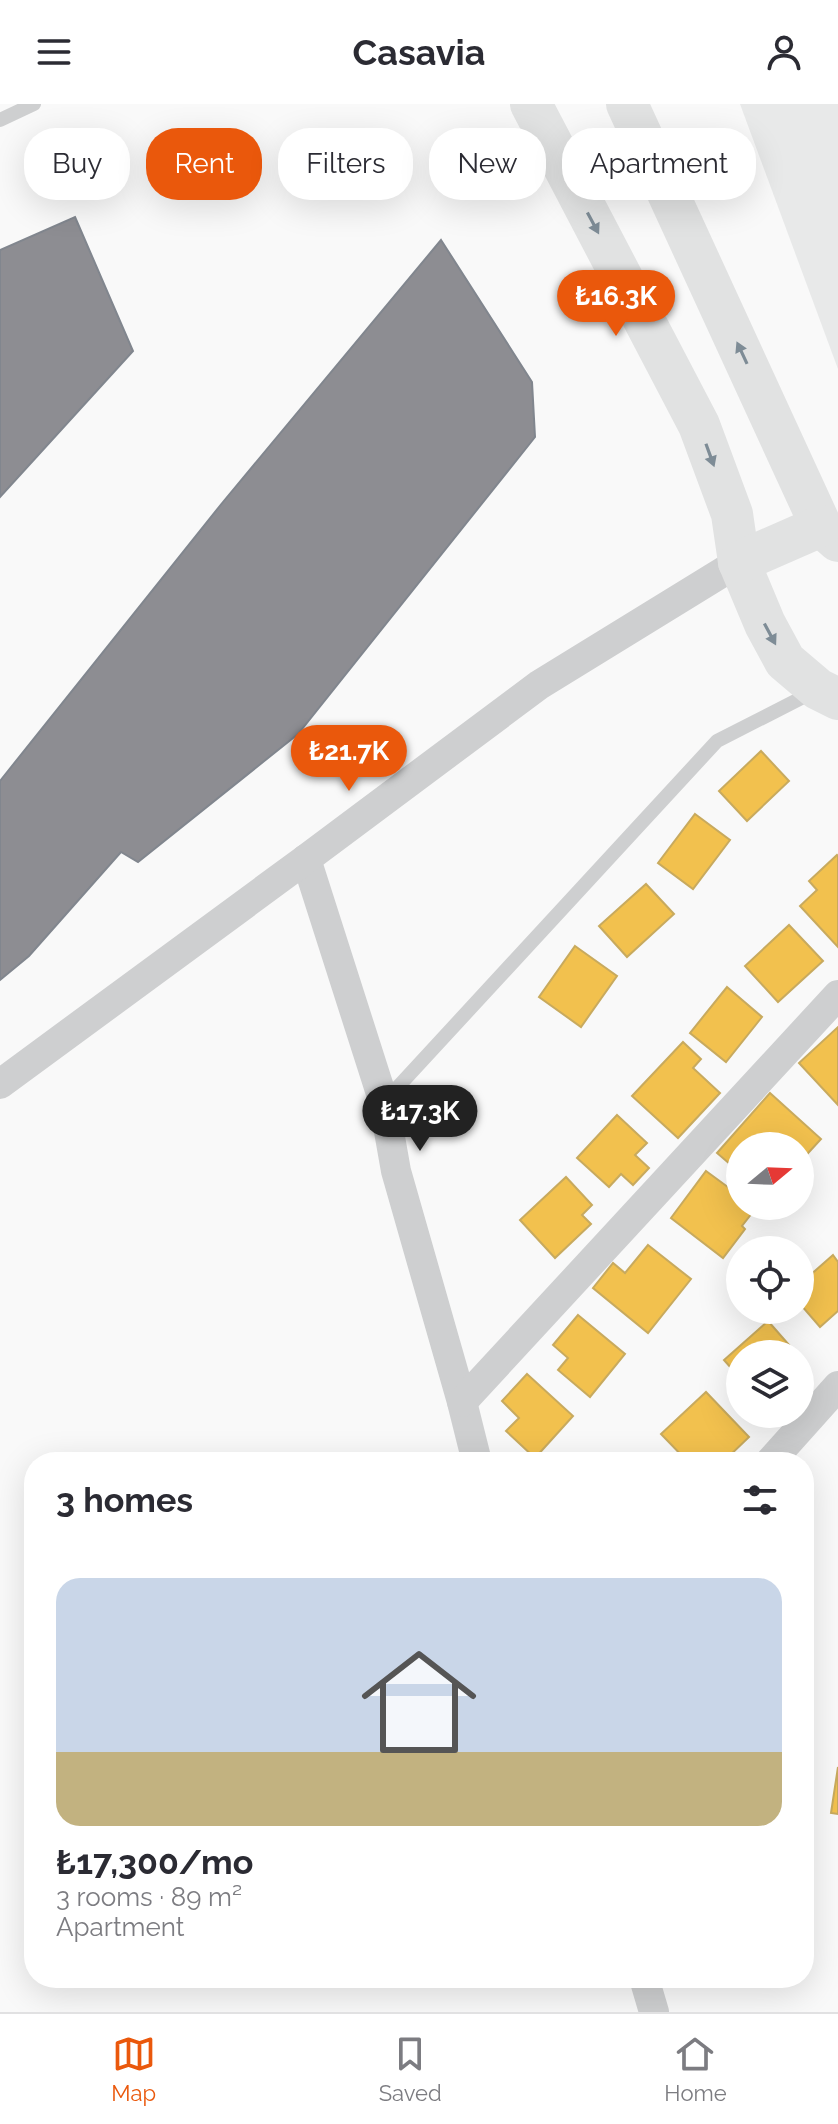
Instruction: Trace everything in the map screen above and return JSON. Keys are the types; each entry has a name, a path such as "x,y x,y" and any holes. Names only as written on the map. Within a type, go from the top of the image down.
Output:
{"street":[{"path":"531,104 699,425 732,514 739,562 765,624 785,661 828,694"},
{"path":"0,1084 539,685 739,562 829,534 627,104"},
{"path":"306,859 384,1103 396,1171 474,1452"},
{"path":"462,1402 838,995"},
{"path":"779,1452 838,1386"},
{"path":"647,1988 654,2012"}],"lane":[{"path":"0,120 34,104"},
{"path":"384,1103 717,741 828,694"}],"shaded area":[{"path":"740,104 838,104 838,369 756,147 756,128 749,128"}],"building: Homes":[{"path":"761,751 789,781 747,821 719,791"},
{"path":"695,814 730,840 693,889 658,863"},
{"path":"837,855 838,947 800,906 817,890 809,881"},
{"path":"646,884 674,914 627,957 599,926"},
{"path":"789,925 823,961 778,1002 745,966"},
{"path":"575,946 617,976 581,1027 539,997"},
{"path":"727,987 762,1017 726,1062 690,1033"},
{"path":"838,1027 838,1105 799,1063"},
{"path":"683,1042 701,1059 693,1068 720,1093 678,1138 632,1096"},
{"path":"770,1093 813,1132 736,1132"},
{"path":"617,1115 647,1143 635,1155 649,1168 633,1185 621,1174 609,1187 577,1158"},
{"path":"814,1133 821,1139 814,1147"},
{"path":"726,1143 726,1161 717,1153"},
{"path":"706,1171 726,1186 726,1220 747,1220 740,1236 726,1236 726,1254 723,1258 671,1218"},
{"path":"566,1177 592,1205 582,1215 591,1224 555,1258 520,1220"},
{"path":"648,1245 691,1279 648,1333 593,1288 613,1263 625,1273"},
{"path":"833,1255 838,1262 838,1311 820,1327 814,1320 814,1272"},
{"path":"578,1315 625,1354 590,1397 558,1370 568,1358 553,1345"},
{"path":"765,1324 771,1324 785,1340 747,1340"},
{"path":"527,1374 573,1416 540,1452 529,1452 506,1431 519,1418 502,1401"},
{"path":"706,1392 726,1413 726,1428 740,1428 749,1437 733,1452 678,1452 661,1434"},
{"path":"838,1767 838,1814 831,1813"}],"building: Industry":[{"path":"75,217 133,351 0,497 0,250"},
{"path":"441,240 532,382 535,437 298,734 138,862 121,852 29,956 0,980 0,781 223,502"}]}
